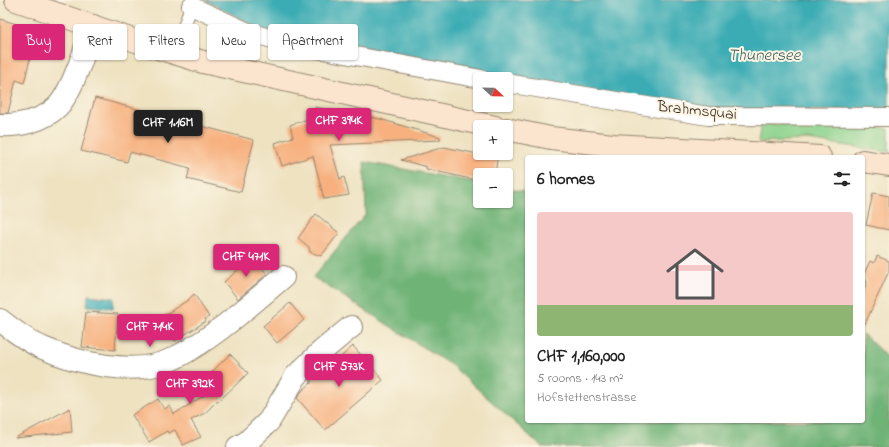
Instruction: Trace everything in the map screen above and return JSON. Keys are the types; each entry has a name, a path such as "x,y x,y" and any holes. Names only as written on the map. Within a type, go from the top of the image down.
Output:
{"main road":[{"path":"16,0 87,24"},
{"path":"198,60 249,73 473,122"},
{"path":"513,130 551,138 585,142 789,155"},
{"path":"865,161 889,165"}],"street":[{"path":"191,6 248,32 290,44 473,78"},
{"path":"0,125 23,124 40,118 57,108 70,86 80,60"},
{"name":"Brahmsquai","path":"513,84 708,116 889,117"},
{"path":"0,320 17,333 43,348 70,358 97,365 126,367 146,366 167,361 198,344 226,324 283,277"},
{"path":"238,447 247,442 269,421 296,376 322,351 351,327"}],"lane":[{"path":"185,24 191,6"}],"green space":[{"path":"761,124 889,128 889,152 808,140 758,142"},
{"path":"364,162 473,182 473,208 513,208 513,189 525,192 525,423 865,423 865,336 889,359 889,447 542,447 451,365 313,277 366,214"}],"water":[{"name":"Thunersee","path":"205,0 889,0 889,111 756,110 701,107 600,93 513,77 513,72 488,72 358,48 358,24 268,24 268,31 260,29 260,24 250,24"},
{"path":"88,295 114,298 113,308 87,306"}],"building":[{"path":"0,19 17,24 12,24 12,60 30,60 24,83 16,80 8,113 0,113"},
{"path":"95,98 254,140 241,192 187,179 190,168 130,152 127,162 81,151"},
{"path":"315,107 380,119 440,137 440,140 330,145 340,179 344,177 349,195 324,199 313,156 282,166 275,143 293,137 290,125 311,118"},
{"path":"444,147 473,153 473,160 497,160 496,168 473,168 473,179 426,169 427,167 401,160"},
{"path":"873,193 889,196 889,230 866,225"},
{"path":"316,214 339,233 321,256 310,252 309,247 298,238"},
{"path":"877,256 889,261 889,271 865,324 865,287 867,283 865,272 870,261 874,263"},
{"path":"253,257 267,274 238,299 224,282"},
{"path":"194,294 209,317 205,319 206,321 175,341 160,318 188,300"},
{"path":"290,303 304,320 277,343 263,326"},
{"path":"86,312 118,314 115,350 82,347"},
{"path":"353,346 383,380 325,430 297,398 311,383 311,379 320,370 325,371"},
{"path":"230,354 248,373 205,413 191,420 201,437 183,445 175,430 168,433 167,431 149,442 132,415 158,399 164,409 170,406 174,414 210,392 201,383"},
{"path":"70,408 72,432 15,438"}]}
